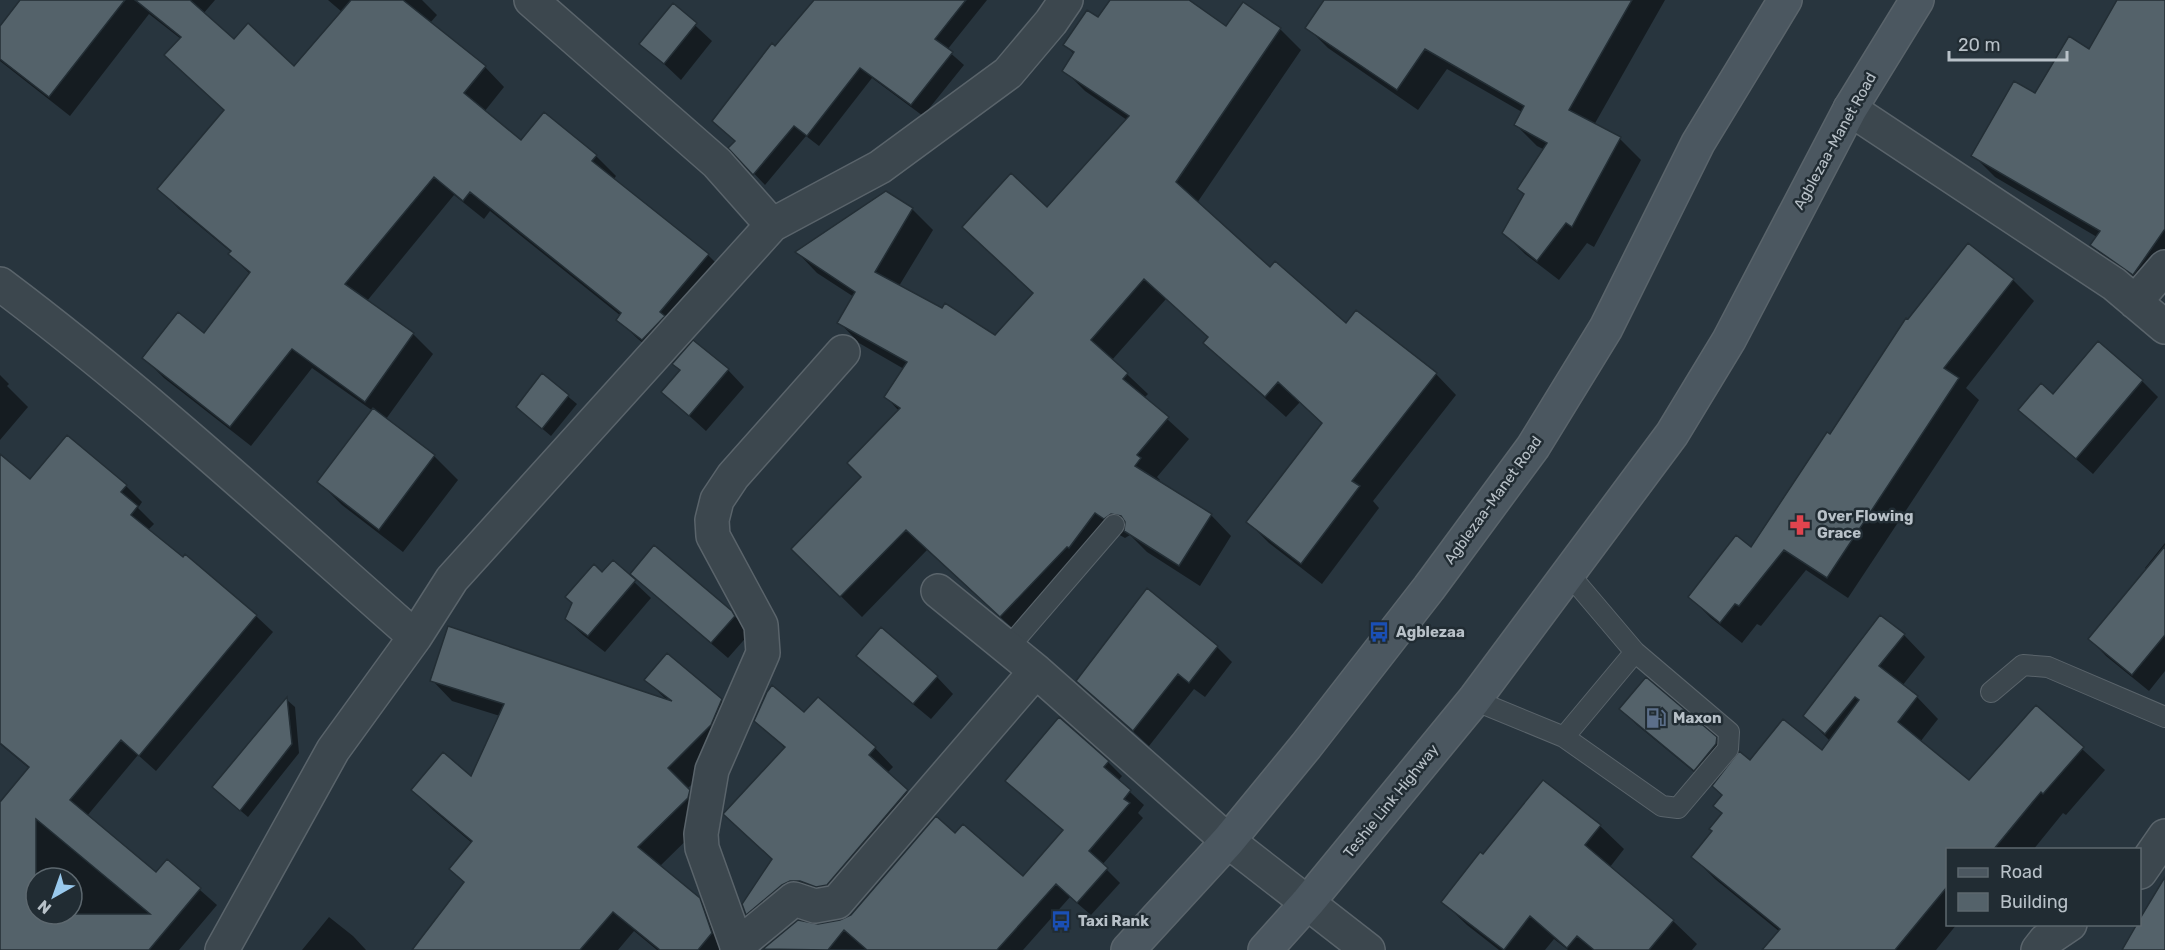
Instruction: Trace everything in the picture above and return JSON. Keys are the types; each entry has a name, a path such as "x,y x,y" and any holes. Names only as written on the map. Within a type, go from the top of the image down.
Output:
{"main road":[{"name":"Agblezaa-Manet Road","path":"1128,950 1228,842 1306,746 1429,588 1533,447 1606,328 1698,143 1785,0"},
{"name":"Agblezaa-Manet Road","path":"1474,700 1672,434 1729,340 1850,109 1917,0"},
{"name":"Teshie Link Highway","path":"1308,902 1474,700"},
{"path":"1265,950 1308,902"}],"street":[{"path":"531,0 717,163 772,225"},
{"path":"222,950 333,750 415,637 453,579 772,225 880,167 1008,73 1051,22 1066,0"},
{"path":"1850,109 2114,284 2165,327"},
{"path":"2135,302 2165,267"},
{"path":"0,284 58,328 184,433 415,637"},
{"path":"843,351 733,476 717,500 712,520 713,536 761,625 763,653 712,770 701,834 702,848 737,948 794,899 815,906 837,902 1036,671"},
{"path":"938,591 1036,671 1228,842 1368,950"},
{"path":"2141,869 2165,836"},
{"path":"2038,950 2045,941 2067,926"}],"lane":[{"path":"1008,648 1114,525"},
{"path":"1474,700 1564,737 1662,806 1678,808 1728,749 1729,732 1635,652 1568,573"},
{"path":"1564,737 1635,652"},
{"path":"1991,692 2023,665 2048,667 2165,717"}],"building":[{"path":"20,0 125,0 49,97 0,59 0,26"},
{"path":"135,0 190,0 234,39 248,23 294,66 351,0 403,0 486,66 464,93 521,140 544,112 597,155 592,161 709,254 660,312 665,316 642,340 616,320 621,313 470,192 463,201 434,177 345,284 414,333 365,402 292,349 230,427 142,358 178,312 204,333 250,272 228,254 231,251 157,189 224,110 164,55 181,37"},
{"path":"814,0 966,0 935,39 953,52 911,105 860,68 807,136 794,126 753,175 728,148 735,141 712,121 772,43 775,46"},
{"path":"1110,0 1189,0 1226,26 1243,2 1281,28 1176,182 1270,267 1275,261 1346,323 1356,310 1437,373 1352,481 1360,486 1301,564 1246,522 1322,423 1278,382 1265,397 1203,343 1208,337 1144,279 1091,340 1128,373 1123,379 1169,417 1137,455 1141,458 1135,466 1212,514 1179,566 1124,531 1125,522 1121,516 1111,514 1104,519 1095,513 1069,548 1067,547 1000,617 906,530 840,597 791,549 861,477 847,463 900,408 884,397 907,362 837,323 855,292 795,252 886,191 913,208 875,272 942,308 945,303 995,335 1033,293 962,227 1011,173 1047,207 1129,116 1062,71 1074,52 1063,45 1087,10 1098,17"},
{"path":"1324,0 1632,0 1569,110 1621,137 1572,227 1566,223 1537,261 1502,233 1524,194 1517,189 1547,143 1514,125 1524,106 1425,49 1397,90 1305,28"},
{"path":"2117,0 2165,0 2165,229 2133,275 2090,245 2100,231 1971,156 2014,81 2035,93 2069,36 2089,49"},
{"path":"673,3 697,23 664,64 639,44"},
{"path":"1968,243 2014,279 1944,368 1959,378 1827,578 1784,550 1739,606 1735,604 1720,623 1688,597 1736,535 1751,547 1827,432 1830,434 1906,318 1908,319"},
{"path":"693,340 729,369 689,416 661,392 680,370 672,364"},
{"path":"2098,341 2143,380 2076,459 2018,410 2041,383 2053,394"},
{"path":"542,373 569,395 542,429 516,407"},
{"path":"373,408 435,455 379,530 317,482"},
{"path":"67,435 127,485 121,492 138,506 131,515 183,557 185,554 257,615 139,756 121,740 70,800 156,872 167,859 201,888 149,950 0,950 0,802 29,767 0,743 0,454 30,479"},
{"path":"654,545 735,616 711,643 630,574"},
{"path":"2165,546 2165,635 2132,675 2088,639"},
{"path":"613,560 636,580 588,636 565,619 572,603 565,597 594,564 602,572"},
{"path":"1147,588 1218,646 1189,683 1178,674 1133,731 1076,681"},
{"path":"1880,615 1905,634 1879,666 1918,696 1898,722 1969,780 2036,705 2084,747 2043,794 2041,792 1995,848 1946,848 1946,888 1895,950 1762,950 1780,929 1691,857 1712,831 1709,829 1722,813 1713,806 1722,795 1712,786 1739,751 1750,760 1783,719 1822,750 1859,700 1855,697 1825,734 1803,716"},
{"path":"448,626 672,701 644,680 667,653 722,699 711,725 668,768 690,790 688,798 638,847 700,898 712,933 698,950 660,950 613,912 580,950 412,950 464,882 449,869 472,841 411,790 443,752 471,776 504,704 430,681"},
{"path":"881,627 938,676 913,704 856,656"},
{"path":"1646,677 1717,737 1716,744 1694,771 1619,709"},
{"path":"772,685 804,712 818,697 876,747 869,755 908,790 827,885 816,887 800,881 790,881 746,915 742,904 772,859 723,814 785,747 754,721"},
{"path":"287,697 292,744 240,811 212,787"},
{"path":"1059,717 1109,761 1104,767 1131,790 1124,799 1130,803 1089,851 1108,868 1077,903 1056,884 997,950 867,950 844,930 828,950 763,949 798,920 818,924 840,920 851,915 936,816 955,833 963,824 1023,876 1063,830 1005,781"},
{"path":"1543,780 1601,825 1585,845 1674,920 1649,950 1594,950 1577,936 1567,948 1530,916 1504,950 1441,902 1480,852 1483,854"},
{"path":"2165,877 2165,950 2122,950 2136,926 2141,926 2141,917"}],"place":[{"name":"Over Flowing Grace","path":"1800,525"},
{"name":"Agblezaa","path":"1379,632"},
{"name":"Maxon","path":"1656,718"},
{"name":"Taxi Rank","path":"1061,921"}]}
